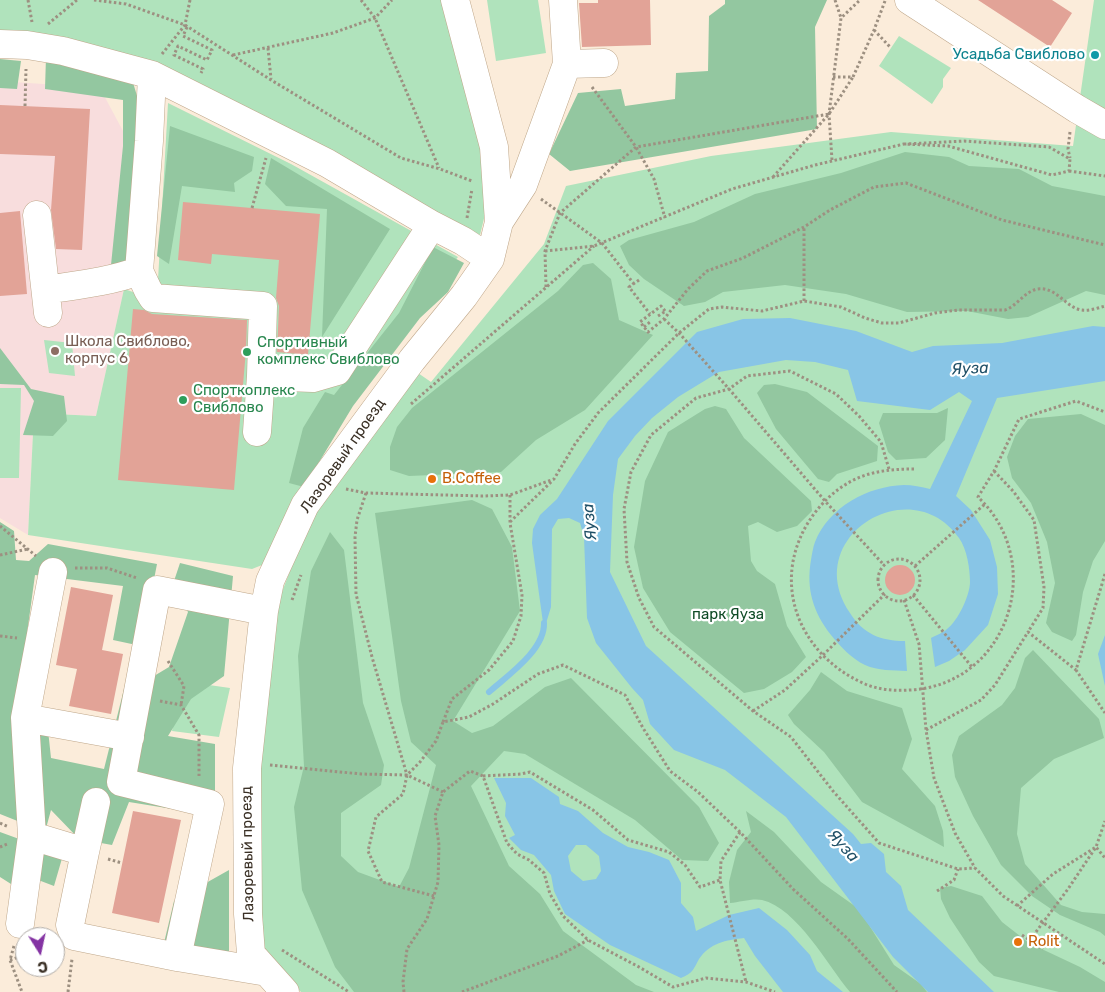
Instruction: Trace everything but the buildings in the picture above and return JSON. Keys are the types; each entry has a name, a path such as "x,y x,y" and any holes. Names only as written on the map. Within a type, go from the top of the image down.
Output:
{"street":[{"name":"Лазоревый проезд","path":"285,992 274,960 251,954 248,914 247,768 277,609 270,581 305,506 412,360 464,296 490,259 499,222 494,147 455,0"},
{"path":"499,222 523,185 571,64 563,0"},
{"path":"909,0 1077,110 1105,125"},
{"path":"0,44 31,40 63,51 155,67 275,138 327,163 432,225 463,240 490,259"},
{"path":"571,64 604,63"},
{"path":"155,67 139,271 154,298 263,306 257,432"},
{"path":"37,214 47,301 96,282 122,277 139,271"},
{"path":"261,376 313,378 337,371 432,225"},
{"path":"20,924 32,836 25,718 53,572"},
{"path":"176,957 210,804 121,782 157,590 277,609"},
{"path":"25,718 130,737"},
{"path":"96,802 70,925 74,936 176,957 274,960"},
{"path":"32,836 85,852"}],"path":[{"path":"25,106 31,40 28,0"},
{"path":"31,40 77,0"},
{"path":"94,0 126,4 186,26 271,80 401,158 440,169 473,182 480,182"},
{"path":"190,0 183,36 212,50 207,60 178,46 174,55 203,69 198,79"},
{"path":"361,0 375,18 440,169"},
{"path":"233,55 333,33 375,18 392,0"},
{"path":"832,161 829,114 841,18 835,0"},
{"path":"841,18 860,0"},
{"path":"773,177 829,114 853,77 885,0"},
{"path":"155,67 186,26"},
{"path":"874,30 891,48"},
{"path":"268,48 271,80"},
{"path":"571,64 636,147 654,179 665,218"},
{"path":"833,77 853,77"},
{"path":"546,287 545,251 560,213 636,147 829,114"},
{"path":"252,208 267,152 275,138"},
{"path":"545,251 594,246 732,189 832,161 904,144 964,141 1049,147 1070,158 1069,171"},
{"path":"904,144 948,146 1052,175 1069,171 1105,176"},
{"path":"467,221 473,182"},
{"path":"665,311 661,306 640,322 648,332 664,319 688,289 707,271 743,258 874,188 906,183 1002,220 1105,245"},
{"path":"523,185 602,243 634,284"},
{"path":"804,227 804,300"},
{"path":"405,409 594,246"},
{"path":"640,280 629,288 650,314"},
{"path":"510,525 554,479 575,444 598,413 679,333 709,309 722,307 762,312 804,300 841,307 865,318 882,323 899,323 912,321 935,313 958,310 1005,310 1011,308 1022,296 1038,289 1056,293 1068,303 1081,310 1098,309 1105,306"},
{"path":"658,316 665,311 671,310"},
{"path":"664,319 679,333 826,502 884,565"},
{"path":"644,327 650,322"},
{"path":"889,470 881,442 859,416 836,394 790,371 747,376 729,390 696,398 651,435 631,472 624,509 626,562 639,598 654,627 753,710 791,737 833,791 879,842 958,869 975,868"},
{"path":"914,469 889,470 865,475 844,486 810,520 798,542 792,565 792,590 797,614 807,636 822,656 843,674 868,685 894,691 922,690 948,681 972,667 991,648 1004,626 1012,601 1015,575 1010,550 1000,525 978,497 994,472 1020,419 1076,400 1105,412"},
{"path":"926,730 981,700 995,686 1043,608 1044,586 1034,520 1013,491 994,472"},
{"path":"326,478 340,488 366,493 483,496 510,495 554,479"},
{"path":"366,493 357,520 355,537 356,594 372,657 407,775"},
{"path":"434,896 382,882 368,850 376,817 402,794 407,775 436,741 452,699 489,670 513,642 522,616 522,595 510,525 510,495"},
{"path":"915,566 985,504"},
{"path":"0,526 53,572 74,568 107,568 147,581 157,590"},
{"path":"0,554 28,549"},
{"path":"895,559 903,559 915,566 920,575 920,584 913,595 904,600 896,600 885,594 879,584 879,576 884,565 895,559"},
{"path":"277,609 302,571"},
{"path":"1076,670 1105,574"},
{"path":"753,710 784,690 822,656 885,594"},
{"path":"913,595 972,667"},
{"path":"904,600 919,644 926,730 934,778 955,833 975,868 1003,896 1105,964"},
{"path":"149,632 184,686 182,705 199,735 199,801"},
{"path":"1028,632 1076,670 1105,713"},
{"path":"443,722 469,717 493,704 538,674 563,665 625,695 670,771 698,792 740,832 793,889 848,939 897,992"},
{"path":"137,698 182,705"},
{"path":"262,764 360,774 407,775 443,792"},
{"path":"404,992 403,982 407,949 427,920 438,882 439,845 436,816 443,792 470,771 483,776 530,772 593,810 628,840 669,852 685,865 700,887 720,880"},
{"path":"483,776 506,843 517,854 529,860 544,873 550,894 563,916 588,940 673,987 706,978 746,982 775,992"},
{"path":"1030,940 1096,847 1105,821"},
{"path":"740,832 721,861 720,880 746,982"},
{"path":"1017,906 1053,874 1096,847"},
{"path":"1096,847 1105,858"},
{"path":"937,891 954,880 958,869"},
{"path":"20,924 10,960 22,992"},
{"path":"1022,935 1043,949"},
{"path":"68,992 74,936"},
{"path":"462,992 558,956 588,940"},
{"path":"10,960 15,958"},
{"path":"274,960 349,992"}],"shaded area":[{"name":"Школа Свиблово, корпус 6","path":"0,81 100,88 131,146 124,289 96,416 34,413 28,535 0,518"}],"green space":[{"path":"0,0 443,0 482,151 488,202 480,235 331,155 156,69 0,37"},
{"path":"487,0 538,0 546,53 496,61"},
{"path":"725,0 827,0 815,27 817,129 570,171 549,154 578,93 621,89 625,106 675,99 676,73 708,71 709,16 725,4"},
{"name":"парк Яуза","path":"1094,0 1105,0 1105,992 301,992 260,949 258,766 269,625 315,507 418,373 431,382 544,244 566,186 711,156 891,132 1073,146"},
{"path":"899,36 951,68 943,79 943,87 932,104 879,66"},
{"path":"46,57 131,76 144,119 135,260 111,265 123,146 123,100 45,89"},
{"path":"0,59 21,61 17,89 0,88"},
{"name":"Спортивный комплекс Свиблово","path":"168,103 291,164 458,257 340,410 262,565 252,569 28,535 34,413 96,416 124,289 142,295 158,280"},
{"path":"170,126 254,157 252,171 234,183 235,192 182,186 169,264 157,256"},
{"path":"905,152 949,157 969,166 1019,169 1052,186 1105,196 1105,295 1086,291 1028,317 1008,319 967,311 907,312 846,294 785,285 723,292 705,302 684,306 644,279 629,265 620,246 629,240 694,222 755,194 841,173"},
{"path":"271,158 390,229 322,337 327,209 286,206 265,184"},
{"path":"433,247 464,263 448,292 420,318 353,406 304,487 289,483 303,428 325,392 334,395 399,313"},
{"path":"593,263 611,279 619,320 653,335 585,410 536,440 501,472 409,476 390,470 390,447 397,427 412,408 558,291 583,265"},
{"path":"44,340 72,343 75,376 49,373"},
{"path":"0,348 31,389 64,396 67,421 53,436 23,435 34,401 24,385 0,384"},
{"path":"775,384 807,392 878,446 877,461 837,474 829,482 818,479 776,429 757,393 764,385"},
{"path":"0,388 21,388 19,478 0,478"},
{"path":"715,406 726,409 744,438 811,501 812,511 797,526 777,532 758,522 748,526 751,561 757,571 775,584 787,626 806,657 792,672 764,689 744,693 670,632 643,588 634,547 645,481 668,432 705,409"},
{"path":"948,408 945,440 926,458 896,460 888,452 879,423 883,413 937,413"},
{"path":"1081,414 1105,425 1105,541 1093,561 1083,592 1076,635 1072,641 1052,632 1046,623 1055,583 1047,542 1031,503 1012,478 1007,457 1015,436 1028,419"},
{"path":"472,500 492,509 512,547 520,611 453,721 472,733 493,726 545,687 571,678 699,807 719,843 708,861 682,860 635,820 525,754 504,751 471,786 509,866 540,894 563,931 636,985 654,992 354,992 335,967 302,890 294,807 304,766 298,656 311,571 330,532 344,550 363,703 384,765 381,785 341,813 341,856 358,872 399,887 409,868 436,765 411,742 401,701 375,513"},
{"path":"0,522 14,531 16,560 29,561 48,544 157,564 141,646 113,640 123,586 35,575 17,707 48,730 51,758 104,769 128,673 149,679 169,667 188,612 172,587 180,563 233,576 224,676 191,699 168,736 215,744 215,791 185,811 129,802 112,845 79,839 51,810 45,832 0,814"},
{"path":"1033,650 1099,719 1104,738 1054,759 1021,788 1017,834 1025,864 1061,905 1082,912 1105,914 1105,936 1100,932 1060,915 1032,896 1001,865 973,816 955,777 952,755 959,736 1002,705 1015,688 1025,658"},
{"path":"821,672 847,691 902,708 912,739 902,769 935,806 943,831 944,847 862,802 824,752 794,724 788,715 810,690"},
{"path":"181,681 230,688 219,737 172,731"},
{"path":"746,811 774,832 821,882 859,909 894,965 921,984 927,992 850,992 811,939 787,914 775,905 762,900 730,903 729,882 737,850 751,832"},
{"path":"0,832 63,855 54,886 33,878 11,884 0,877"},
{"path":"229,870 229,956 163,947 174,901"},
{"path":"951,886 982,896 1002,922 1029,943 1080,967 1105,982 1105,992 1059,992 994,976 979,962 950,918 941,899 940,888"}],"water":[{"name":"Яуза","path":"790,318 856,331 912,352 933,346 1002,343 1093,326 1105,327 1105,381 997,398 956,496 971,510 990,540 997,567 998,594 988,625 965,650 949,661 935,667 931,638 945,630 955,620 966,600 970,582 968,559 962,543 938,518 915,510 890,511 867,521 849,538 839,560 838,585 850,613 861,626 873,635 888,640 905,641 907,671 870,667 855,659 842,648 831,635 815,609 809,581 815,542 830,518 840,509 864,494 890,486 907,485 930,489 972,401 959,392 930,410 857,401 848,370 815,362 786,360 719,372 678,397 652,418 635,436 618,459 613,495 610,572 646,646 853,834 861,844 871,843 884,854 886,872 901,886 908,910 994,992 928,992 893,957 786,817 725,770 674,750 650,724 643,700 596,643 587,618 584,537 580,523 569,518 558,519 552,529 551,607 544,630 532,543 533,529 540,515 557,499 608,421 697,332 743,319"},
{"path":"1105,635 1105,686 1098,654"},
{"path":"494,778 531,778 559,797 560,804 578,811 603,833 628,847 649,852 669,860 681,883 681,903 693,917 696,931 729,915 759,908 787,930 810,955 817,971 843,992 783,992 755,956 744,938 725,941 708,949 699,959 694,969 681,978 610,945 565,914 554,891 551,875 534,855 521,850 509,838 515,835 505,816 506,803","holes":["576,845 586,845 599,856 601,871 596,879 583,881 571,871 568,856"]}],"waterway":[{"path":"489,692 524,662 532,652 543,633 544,623"}],"place":[{"name":"Усадьба Свиблово","path":"1095,55"},
{"name":"Школа Свиблово, корпус 6","path":"55,351"},
{"name":"Спортивный комплекс Свиблово","path":"247,352"},
{"name":"Спорткоплекс Свиблово","path":"183,400"},
{"name":"B.Coffee","path":"432,479"},
{"name":"Rolit","path":"1018,942"}]}
